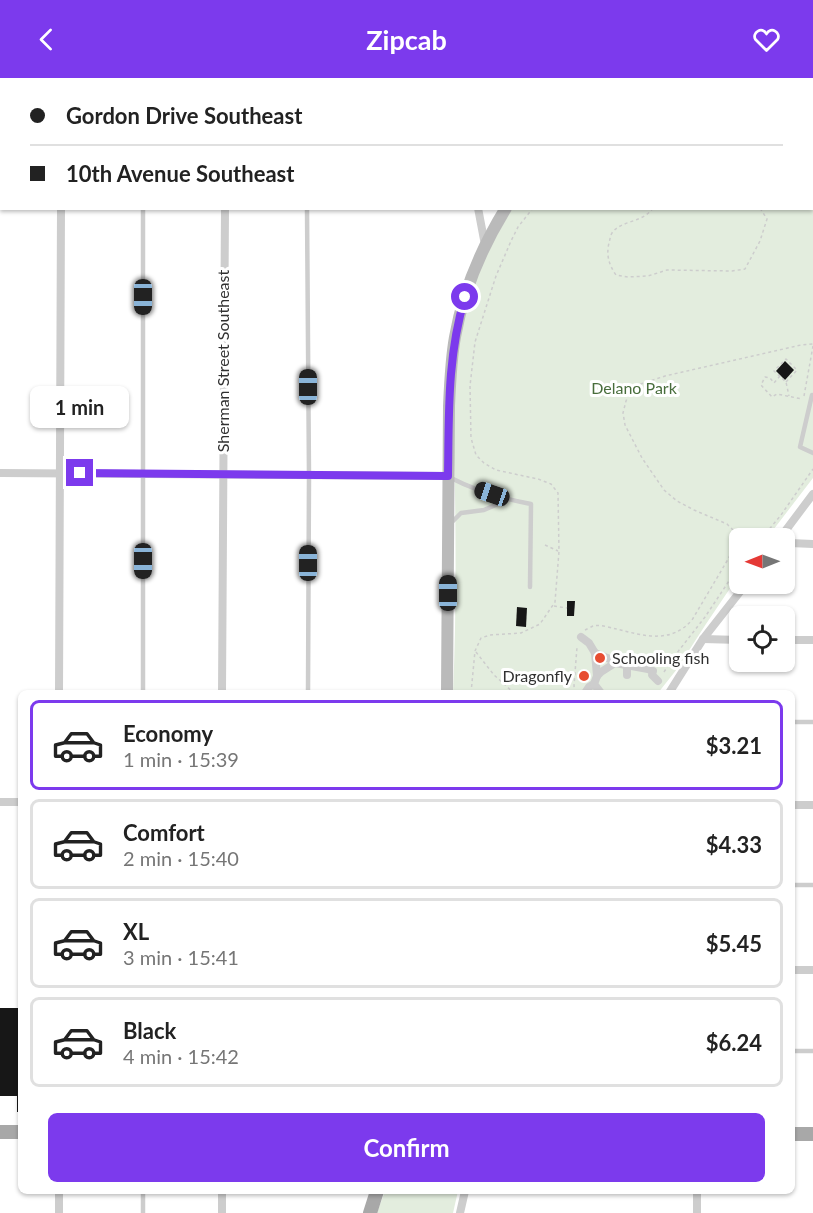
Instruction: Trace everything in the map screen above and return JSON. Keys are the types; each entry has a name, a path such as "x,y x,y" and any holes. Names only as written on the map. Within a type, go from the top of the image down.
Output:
{"main road":[{"path":"0,1132 18,1132"},
{"path":"795,1134 813,1134"},
{"path":"370,1213 376,1194"}],"street":[{"path":"59,690 61,210"},
{"name":"Sherman Street Southeast","path":"222,690 225,210"},
{"path":"478,210 485,246"},
{"path":"447,690 449,394 455,336 470,280 505,210"},
{"path":"0,473 448,476"},
{"path":"789,528 813,495"},
{"path":"795,543 813,544"},
{"path":"671,690 703,639 738,594"},
{"path":"580,637 595,653 615,663 648,669 658,676"},
{"path":"703,639 729,639"},
{"path":"795,640 813,640"},
{"path":"595,653 595,680 600,690"},
{"path":"587,690 608,667 615,663"},
{"path":"627,665 627,675"},
{"path":"0,802 18,802"},
{"path":"795,805 813,805"},
{"path":"795,970 813,970"},
{"path":"59,1194 59,1213"},
{"path":"222,1194 222,1213"},
{"path":"460,1213 464,1194"},
{"path":"697,1194 698,1213"}],"lane":[{"path":"143,210 143,690"},
{"path":"307,210 308,690"},
{"path":"812,395 800,447 813,453"},
{"path":"448,476 461,483 508,499 531,504 530,586"},
{"path":"448,525 461,513 484,510 508,499"},
{"path":"795,722 813,722"},
{"path":"795,885 813,885"},
{"path":"795,1051 813,1051"},
{"path":"143,1194 143,1213"}],"path":[{"path":"471,690 475,651 481,638 490,635 521,633 540,624 555,602 559,551 558,493 551,484 496,470 484,464 476,455 471,438 470,386 475,342 496,276 518,227 531,210"},
{"path":"652,210 648,215 624,224 612,233 608,248 609,265 616,275 648,276 667,270 732,271 745,269 760,241 767,219 762,210"},
{"path":"575,690 578,644 583,631 593,626 601,626 644,636 668,635 686,628 735,546 736,535 727,524 677,501 664,490 642,458 625,424 623,413 630,392 641,384 665,376 801,345 813,345 803,400 777,394 772,397 761,386 765,377 770,378 774,383 780,376"},
{"path":"786,382 797,370 786,359 774,371 786,382 789,397"},
{"path":"770,528 813,469"},
{"path":"545,545 559,551"},
{"path":"658,676 705,617 729,580"},
{"path":"553,605 567,608"},
{"path":"475,651 494,675 511,690"}],"green space":[{"name":"Delano Park","path":"511,210 813,210 813,478 775,528 729,528 729,590 677,669 660,690 453,690 456,593 453,408 455,366 466,309 489,250"},
{"path":"384,1194 457,1194 453,1213 377,1213"}],"building":[{"path":"785,361 794,370 785,380 776,371"},
{"path":"567,601 575,601 574,616 567,616"},
{"path":"517,607 527,608 526,627 516,626"},
{"path":"0,1008 18,1008 18,1112 17,1096 0,1096"}],"place":[{"name":"Schooling fish","path":"600,658"},
{"name":"Dragonfly","path":"584,676"}],"route":[{"path":"80,473 448,476 451,371 455,336 465,297"}]}
